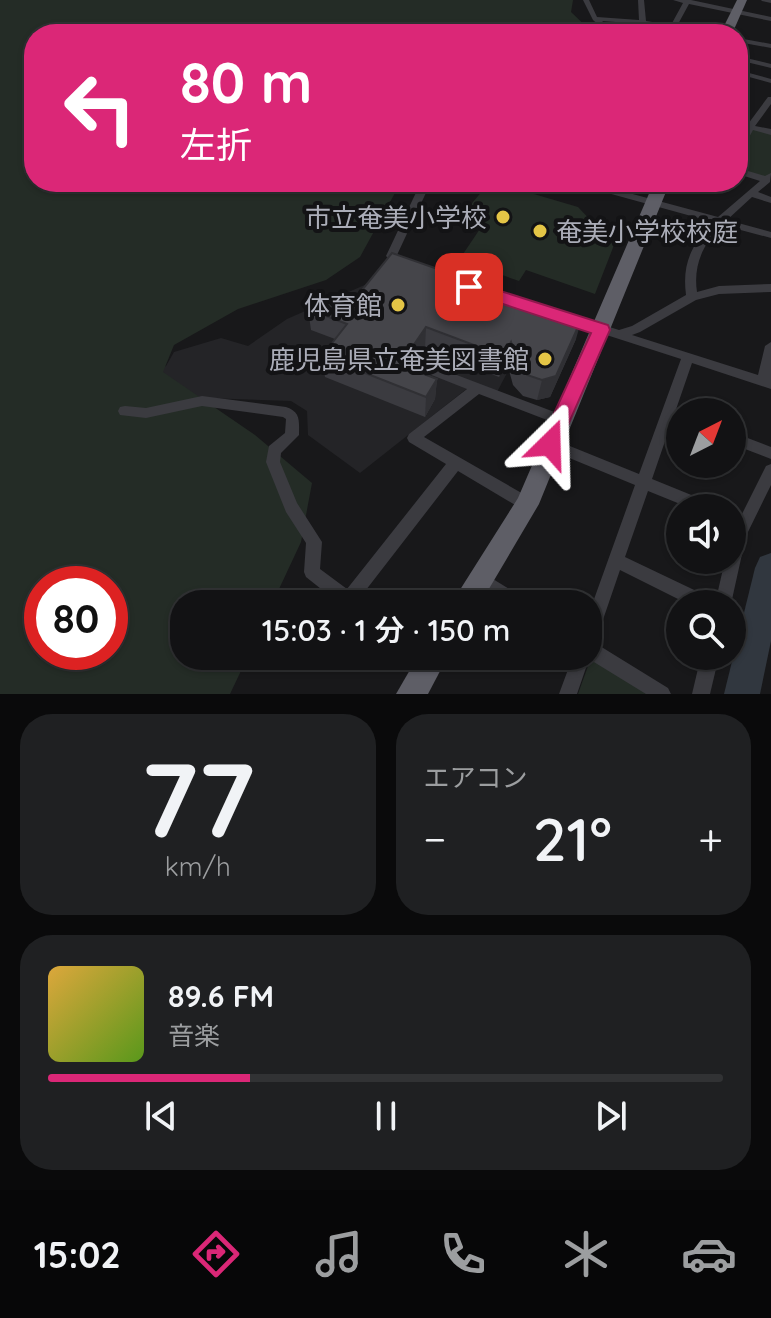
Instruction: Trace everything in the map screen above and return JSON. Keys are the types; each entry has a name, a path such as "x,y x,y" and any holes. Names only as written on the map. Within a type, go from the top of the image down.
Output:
{"highway":[{"path":"731,24 742,0"},
{"path":"473,590 527,504 560,420 610,332 657,192"},
{"path":"411,694 423,670"}],"street":[{"path":"586,0 595,19 601,24"},
{"path":"641,0 643,22"},
{"path":"676,0 771,19"},
{"path":"764,0 771,1"},
{"path":"675,24 687,1"},
{"path":"595,19 650,24"},
{"path":"748,42 771,46"},
{"path":"748,60 771,66"},
{"path":"748,75 771,81"},
{"path":"748,131 771,99"},
{"path":"750,127 771,132"},
{"path":"748,173 769,178"},
{"path":"692,297 689,287 691,261 698,246 720,221 769,178"},
{"path":"409,267 391,256 421,192"},
{"path":"621,192 771,235"},
{"path":"750,193 771,200"},
{"path":"450,281 767,383 771,346"},
{"path":"610,332 636,329 692,297 719,290 771,288"},
{"path":"678,398 688,356"},
{"path":"433,371 560,420"},
{"path":"477,388 414,438 527,504"},
{"path":"125,411 146,413 202,401 286,412 293,417 292,435 274,450 273,462 291,507 314,542 312,572 335,590"},
{"path":"602,598 643,482 666,433"},
{"path":"746,443 771,453"},
{"path":"550,444 672,494"},
{"path":"360,590 456,462"},
{"path":"746,509 771,470"},
{"path":"615,560 676,590"},
{"path":"480,579 497,590"},
{"path":"602,658 662,694"},
{"path":"568,694 577,670"},
{"path":"701,694 707,670"}],"shaded area":[{"path":"0,0 573,0 571,12 584,24 24,24 24,192 396,192 360,257 326,280 238,309 174,345 163,372 255,435 312,483 301,542 279,590 170,590 170,670 241,670 230,694 0,694"},
{"path":"751,128 771,133 771,175 767,179 748,172 748,134"},
{"name":"奄美小学校校庭","path":"481,192 527,192 578,207 614,245 595,294 526,270 519,281 459,260 488,217 467,209"},
{"path":"391,266 539,312 497,392 474,383 360,473 308,435 307,411 291,401 205,398 128,383 166,366 174,352 221,338 248,346 287,319 376,280"},
{"path":"602,661 656,694 578,694 587,670 602,670"}],"building":[{"path":"392,253 452,274 456,268 474,274 464,289 540,315 545,306 582,318 556,376 542,380 527,375 518,364 511,342 503,356 426,327 400,365 437,379 426,397 322,356 347,324 308,309 321,294 350,305"}],"waterway":[{"path":"742,694 771,568"}],"place":[{"name":"市立奄美小学校","path":"503,217"},
{"name":"奄美小学校校庭","path":"540,231"},
{"name":"体育館","path":"398,305"},
{"name":"鹿児島県立奄美図書館","path":"545,359"}],"route":[{"path":"469,287 601,330 550,444"}]}
